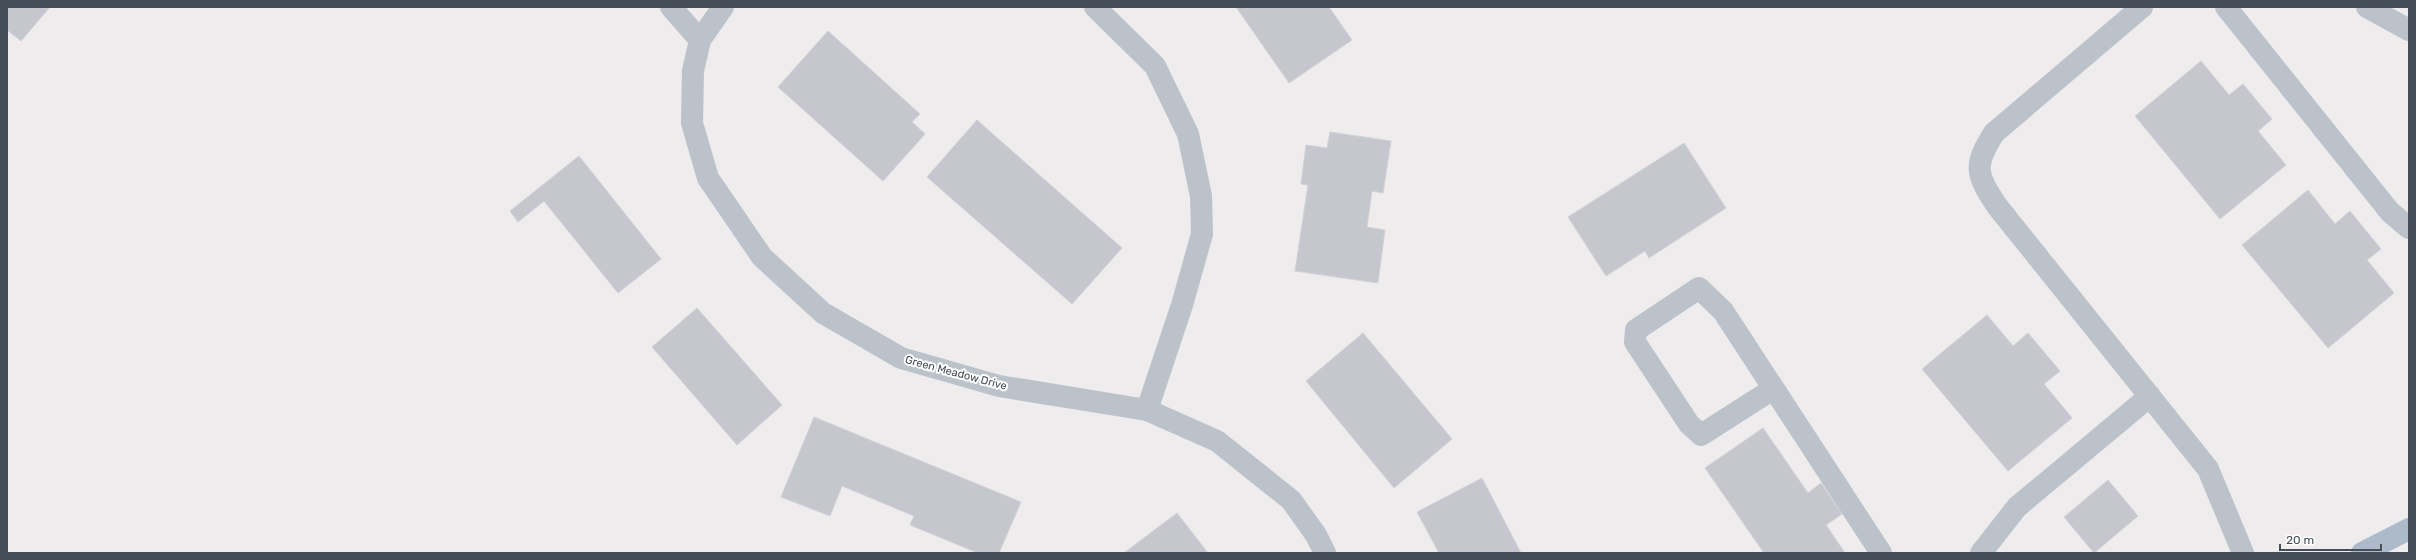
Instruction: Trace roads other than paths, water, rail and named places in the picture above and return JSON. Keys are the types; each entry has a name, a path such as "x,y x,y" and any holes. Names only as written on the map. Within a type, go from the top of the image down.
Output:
{"main road":[{"path":"2362,553 2409,529"}],"street":[{"path":"671,7 700,40"},
{"name":"Green Meadow Drive","path":"723,7 700,40 693,71 692,123 708,178 762,257 823,313 901,358 999,386 1147,410 1217,441 1291,500 1316,535 1325,553"},
{"path":"1096,7 1155,66 1188,134 1201,196 1202,234 1182,304 1147,410"},
{"path":"2142,7 1994,133 1983,150 1980,171 1981,181 1997,206 2208,469 2243,553"},
{"path":"2226,7 2390,212 2409,228"},
{"path":"2367,7 2409,30"},
{"path":"1773,389 1701,435 1689,424 1635,342 1636,330 1699,288 1723,311 1881,553"},
{"path":"1981,553 2016,507 2150,396"}]}
